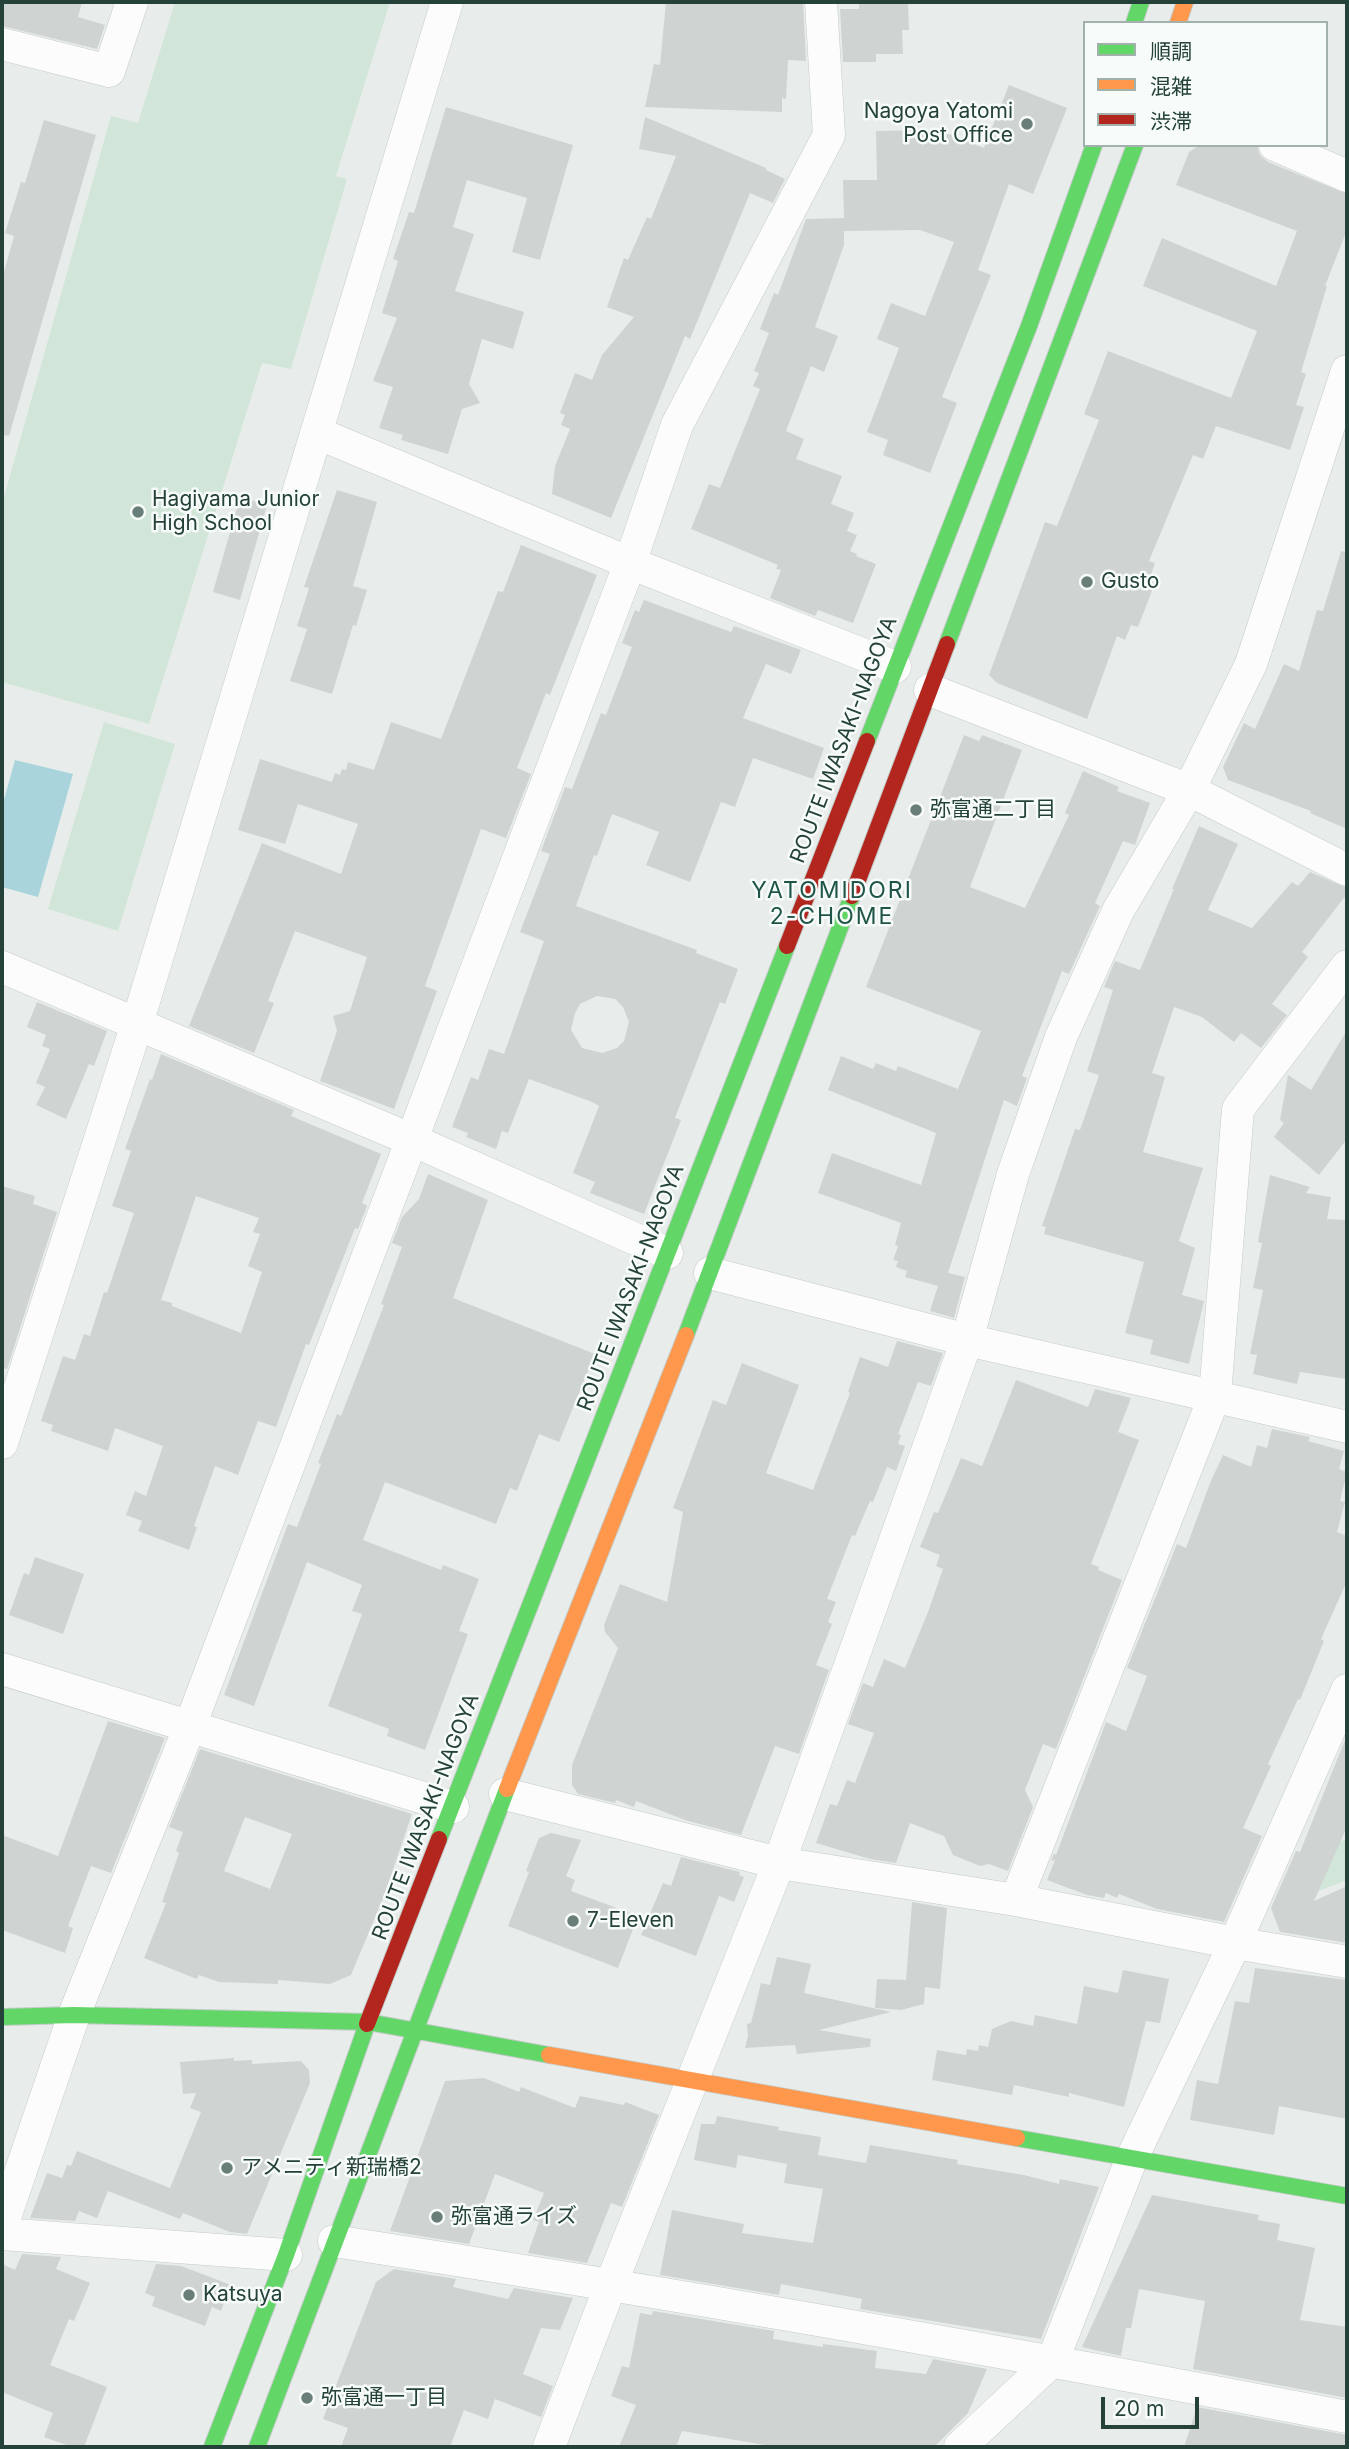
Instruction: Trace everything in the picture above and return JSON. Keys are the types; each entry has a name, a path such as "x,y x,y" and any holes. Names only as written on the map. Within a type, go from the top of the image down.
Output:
{"main road":[{"path":"1135,21 1142,2"},
{"path":"1179,21 1185,2"},
{"name":"ROUTE IWASAKI-NAGOYA","path":"212,2447 286,2255 368,2022 1028,326 1093,147"},
{"path":"257,2447 505,1794 710,1273 1134,147"},
{"path":"2,2017 74,2015 368,2022 1131,2160 1347,2196"}],"street":[{"path":"2,44 109,71 132,2"},
{"path":"2,1443 14,1365 137,1024 447,2"},
{"path":"2,2226 74,2015 190,1726 630,563 677,425 829,135 821,2"},
{"path":"1142,2 1145,21"},
{"path":"1281,147 1347,176"},
{"path":"549,2447 779,1863 967,1340 1013,1174 1061,1037 1118,911 1189,790 1251,664 1347,371"},
{"path":"317,433 630,563 895,667"},
{"path":"930,690 1189,790 1347,870"},
{"path":"1016,1900 1215,1395 1238,1109 1347,966"},
{"path":"2,967 412,1140 667,1253"},
{"path":"710,1273 967,1340 1347,1427"},
{"path":"2,1669 453,1807"},
{"path":"960,2447 1053,2360 1131,2160 1235,1943 1347,1690"},
{"path":"505,1794 779,1863 1016,1900 1347,1962"},
{"path":"2,2234 286,2255"},
{"path":"334,2241 611,2284 1053,2360 1347,2417"}],"green space":[{"path":"175,2 390,2 336,176 347,179 291,369 262,363 149,724 2,682 2,504 111,116 138,123"},
{"path":"104,722 175,744 118,931 48,909"},
{"path":"1347,1839 1347,1880 1272,1909 1294,1861"}],"water":[{"path":"15,760 73,774 38,897 2,887 2,807"}],"building":[{"path":"2,2 82,2 78,17 105,25 97,49 2,26"},
{"path":"666,2 803,2 806,61 788,60 786,99 782,98 782,112 645,107 654,64 660,65"},
{"path":"859,2 908,2 909,30 902,30 903,54 876,54 876,62 843,62 840,9 859,9"},
{"path":"1009,85 1067,108 1033,194 1009,184 978,270 991,275 942,397 957,403 930,473 883,455 888,440 867,432 899,348 877,339 891,303 925,316 954,242 920,230 844,231 844,245 815,327 838,336 824,372 811,366 786,431 804,439 796,459 842,476 831,504 854,513 847,531 857,535 850,551 876,564 853,623 818,610 815,616 770,598 781,570 776,569 778,565 691,529 709,484 720,488 760,389 753,386 759,373 754,371 769,333 760,329 774,293 778,295 806,219 844,218 843,180 877,180 876,131 939,130 984,148"},
{"path":"446,107 573,145 540,260 512,252 527,198 467,180 453,227 474,234 455,291 524,312 513,349 482,339 469,384 480,403 462,409 448,454 401,440 403,435 379,428 393,387 373,381 397,318 382,313 398,261 393,259 409,212 414,213"},
{"path":"645,117 766,168 785,179 773,203 750,193 690,339 685,336 611,518 552,494 555,466 570,429 561,425 565,415 560,413 575,373 592,380 602,355 634,317 607,307 624,258 628,260 647,217 651,219 676,156 639,149"},
{"path":"44,120 96,135 9,436 2,435 2,279 14,236 5,233 21,182 25,183"},
{"path":"1197,147 1258,147 1260,155 1268,162 1347,194 1347,230 1325,286 1301,372 1306,374 1296,405 1304,407 1290,450 1216,426 1203,459 1193,455 1149,561 1155,563 1149,580 1155,583 1138,627 1131,625 1125,640 1117,636 1087,719 997,683 989,675 1045,522 1057,526 1099,420 1084,414 1108,351 1231,398 1257,331 1143,286 1162,238 1276,286 1297,231 1176,185 1189,152"},
{"path":"337,490 377,502 353,586 367,590 356,626 353,625 332,694 290,681 307,629 297,626 309,588 304,587"},
{"path":"240,497 267,505 240,600 213,592"},
{"path":"521,545 597,575 550,695 546,693 517,768 531,774 506,838 481,829 425,986 437,991 394,1109 320,1081 337,1031 333,1016 350,1011 367,957 295,931 268,1001 274,1003 254,1053 189,1026 262,843 341,874 358,824 298,804 285,844 238,830 260,759 332,782 335,773 340,775 342,769 346,770 348,762 374,770 391,722 441,739 498,591 503,592"},
{"path":"1341,551 1347,552 1347,829 1310,813 1311,811 1228,780 1223,767 1244,723 1255,729 1284,664 1299,671 1317,610 1323,611"},
{"path":"644,600 731,632 734,626 801,650 791,674 766,664 743,718 824,748 813,779 753,758 735,807 721,802 690,882 646,865 659,832 612,814 597,856 594,855 576,906 697,950 696,953 738,969 725,1004 720,1002 675,1118 681,1120 644,1214 590,1193 595,1182 573,1173 599,1106 592,1102 529,1079 508,1133 502,1131 496,1149 466,1137 468,1133 452,1127 471,1077 478,1080 489,1049 504,1054 544,941 520,932 550,854 541,851 565,787 572,789 601,713 606,715 632,647 622,643 635,610 639,612","holes":["597,996 615,999 623,1007 629,1022 624,1041 617,1048 602,1053 582,1048 571,1030 580,1004"]},
{"path":"964,735 979,741 982,735 1022,750 970,887 1025,908 1069,815 1065,813 1083,771 1119,787 1117,791 1150,803 1135,845 1123,841 1095,903 1100,906 1069,974 1062,971 1022,1076 1027,1078 1017,1106 1004,1100 948,1273 965,1277 954,1318 930,1311 938,1286 905,1277 907,1271 896,1267 898,1261 893,1260 901,1223 818,1193 832,1153 921,1185 936,1133 828,1090 841,1056 873,1069 876,1063 896,1071 898,1066 958,1089 981,1031 866,987"},
{"path":"1199,826 1238,844 1208,910 1252,928 1292,882 1298,886 1310,872 1347,888 1347,894 1302,952 1308,957 1272,1004 1287,1015 1261,1048 1241,1033 1234,1042 1202,1017 1174,1007 1152,1073 1165,1077 1143,1152 1203,1168 1179,1241 1195,1248 1182,1295 1204,1301 1189,1364 1150,1354 1153,1340 1125,1333 1144,1262 1044,1234 1046,1227 1042,1226 1075,1129 1080,1130 1099,1075 1087,1071 1113,990 1104,987 1115,961 1140,970"},
{"path":"37,1002 107,1031 94,1066 89,1064 66,1119 36,1105 45,1087 36,1083 50,1049 42,1046 46,1035 27,1027"},
{"path":"1347,1030 1347,1139 1319,1175 1274,1137 1284,1123 1280,1120 1288,1075 1311,1090"},
{"path":"161,1054 294,1110 291,1116 381,1154 362,1203 367,1206 358,1229 355,1228 309,1345 306,1344 276,1427 258,1421 238,1475 215,1466 194,1526 197,1527 189,1550 138,1531 142,1521 126,1515 135,1491 146,1496 163,1446 115,1428 108,1451 51,1431 53,1425 41,1421 63,1356 75,1360 84,1334 90,1336 134,1213 112,1206 131,1151 125,1149 150,1079 152,1080","holes":["196,1196 259,1218 253,1232 260,1234 248,1266 262,1272 241,1333 161,1300"]},
{"path":"428,1174 488,1200 453,1298 595,1354 559,1442 539,1434 517,1491 510,1488 496,1524 385,1482 363,1540 441,1570 443,1565 479,1579 459,1631 468,1634 425,1750 387,1736 389,1729 328,1706 362,1614 352,1611 362,1585 307,1562 254,1706 224,1695 288,1524 297,1527 337,1414 341,1416 384,1305 381,1304 402,1247 392,1243 402,1217 419,1199"},
{"path":"1270,1175 1310,1187 1306,1193 1331,1197 1327,1219 1347,1220 1347,1379 1300,1372 1297,1384 1253,1374 1257,1355 1250,1354 1263,1290 1253,1288 1262,1243 1258,1242"},
{"path":"2,1186 35,1196 33,1204 57,1212 7,1369 2,1368"},
{"path":"897,1341 943,1353 931,1386 918,1382 898,1434 901,1435 898,1444 905,1446 896,1471 887,1467 873,1502 870,1501 855,1536 852,1535 827,1599 836,1602 828,1622 832,1624 816,1665 829,1670 799,1754 775,1746 741,1835 685,1820 636,1801 634,1807 616,1800 615,1803 578,1794 572,1785 572,1765 618,1648 605,1632 604,1625 620,1584 667,1602 683,1512 673,1508 713,1400 726,1405 742,1363 799,1385 766,1473 813,1490 850,1393 848,1392 860,1357 888,1367"},
{"path":"1016,1380 1088,1407 1095,1389 1131,1398 1118,1432 1139,1440 1091,1564 1099,1567 1098,1570 1122,1580 1056,1749 1043,1744 1025,1790 1033,1807 1008,1871 989,1864 980,1866 953,1855 944,1836 910,1823 896,1863 870,1859 816,1843 830,1804 837,1806 847,1780 855,1783 874,1733 848,1724 863,1683 873,1687 884,1659 905,1668 928,1612 943,1569 936,1566 940,1555 920,1547 934,1512 938,1513 961,1458 982,1466"},
{"path":"1272,1429 1310,1437 1308,1441 1344,1451 1339,1469 1347,1472 1340,1501 1345,1502 1337,1532 1347,1536 1347,1581 1321,1639 1324,1641 1300,1700 1298,1699 1268,1764 1271,1766 1243,1828 1262,1836 1224,1922 1157,1909 1119,1894 1117,1898 1106,1893 1104,1898 1087,1895 1047,1880 1055,1860 1051,1861 1054,1853 1056,1855 1106,1722 1126,1731 1147,1676 1127,1668 1177,1544 1186,1548 1223,1455 1251,1467 1257,1445 1267,1448"},
{"path":"35,1557 84,1574 63,1634 9,1615 24,1573 29,1575"},
{"path":"108,1721 165,1738 111,1873 91,1866 68,1926 73,1928 65,1953 2,1930 2,1835 58,1856"},
{"path":"1347,1735 1347,1827 1314,1901 1347,1886 1347,1943 1280,1932 1271,1908 1296,1851 1300,1852"},
{"path":"200,1749 412,1814 384,1896 351,1975 330,1984 278,1980 278,1984 219,1982 199,1975 197,1979 144,1958 166,1903 162,1902 179,1853 176,1851 183,1832 169,1827","holes":["245,1817 292,1834 270,1889 224,1871"]},
{"name":"7-Eleven","path":"551,1833 581,1840 566,1876 575,1880 571,1891 638,1916 618,1968 508,1926 539,1838"},
{"path":"681,1857 740,1872 739,1875 744,1877 734,1902 719,1896 696,1956 641,1935 663,1883 671,1886"},
{"path":"912,1902 947,1908 940,1989 925,1987 924,2004 901,2010 875,2008 877,1979 906,1980"},
{"path":"777,1957 811,1964 804,1993 891,2012 819,2030 871,2039 870,2047 797,2054 795,2045 745,2048 747,2024 751,2023 761,1983 770,1985"},
{"path":"1255,1968 1347,1980 1347,2119 1279,2106 1274,2135 1190,2120 1197,2080 1218,2084 1235,2001 1249,2003"},
{"path":"1123,1970 1169,1979 1160,2023 1146,2021 1124,2107 1069,2093 1069,2097 1014,2085 1012,2095 932,2080 937,2050 966,2055 967,2049 978,2051 979,2045 988,2047 992,2029 1011,2021 1033,2026 1035,2015 1077,2024 1084,1986 1118,1993"},
{"path":"234,2058 234,2061 252,2060 252,2064 301,2061 309,2070 310,2083 247,2234 230,2232 183,2213 180,2219 108,2191 97,2218 79,2211 75,2221 30,2218 47,2173 62,2178 77,2151 170,2188 201,2112 190,2108 196,2093 183,2094 180,2062"},
{"path":"484,2078 519,2092 521,2087 575,2108 580,2096 624,2105 625,2102 659,2115 622,2207 611,2203 587,2263 528,2253 539,2222 533,2220 544,2193 495,2174 469,2244 390,2231 445,2081"},
{"path":"717,2116 821,2137 818,2155 866,2163 870,2145 958,2160 957,2164 1059,2184 1060,2179 1099,2187 1041,2339 860,2309 862,2299 781,2284 779,2295 660,2275 672,2210 744,2224 742,2233 813,2243 823,2189 784,2183 787,2164 738,2155 736,2168 694,2160 701,2124 715,2124"},
{"path":"1152,2195 1259,2215 1258,2220 1280,2224 1277,2240 1315,2248 1300,2320 1347,2327 1347,2398 1193,2369 1205,2301 1139,2289 1131,2328 1126,2328 1121,2356 1082,2347"},
{"path":"22,2254 61,2257 56,2269 90,2283 74,2321 69,2319 50,2365 107,2387 84,2447 72,2447 44,2437 53,2413 2,2392 2,2264 15,2270"},
{"name":"Katsuya","path":"156,2264 181,2266 231,2285 221,2311 212,2307 205,2326 152,2306 155,2297 145,2293"},
{"path":"394,2269 456,2279 453,2287 508,2299 514,2288 573,2298 560,2330 541,2328 523,2374 553,2386 541,2417 495,2399 488,2419 464,2410 450,2447 341,2447 348,2428 323,2419 376,2282"},
{"path":"653,2311 774,2331 773,2339 823,2347 823,2344 877,2351 875,2368 926,2374 933,2359 987,2369 968,2413 934,2447 777,2447 682,2431 676,2447 619,2447 636,2405 611,2396 622,2366 629,2368 640,2313 652,2315"},
{"path":"1197,2407 1347,2435 1347,2447 1184,2447"}],"traffic: fast":[{"path":"1135,21 1141,2"},
{"path":"867,741 1029,326 1093,147"},
{"path":"947,644 1134,147"},
{"path":"686,1335 852,896"},
{"path":"439,1839 787,946"},
{"path":"257,2447 507,1789"},
{"path":"2,2017 74,2015 368,2022 549,2055"},
{"path":"212,2447 286,2255 367,2024"},
{"path":"1017,2138 1347,2196"}],"traffic: slow":[{"path":"1179,21 1185,2"},
{"path":"507,1789 686,1335"},
{"path":"549,2055 1017,2138"}],"traffic: jam":[{"path":"852,896 947,644"},
{"path":"787,946 867,741"},
{"path":"367,2024 439,1839"}],"place":[{"name":"Nagoya Yatomi Post Office","path":"1027,124"},
{"name":"Hagiyama Junior High School","path":"138,512"},
{"name":"Gusto","path":"1087,582"},
{"name":"弥富通二丁目","path":"916,810"},
{"name":"7-Eleven","path":"573,1921"},
{"name":"アメニティ新瑞橋2","path":"227,2168"},
{"name":"弥富通ライズ","path":"437,2217"},
{"name":"Katsuya","path":"189,2295"},
{"name":"弥富通一丁目","path":"307,2398"}],"district":[{"name":"YATOMIDORI 2-CHOME","path":"832,904"}]}
